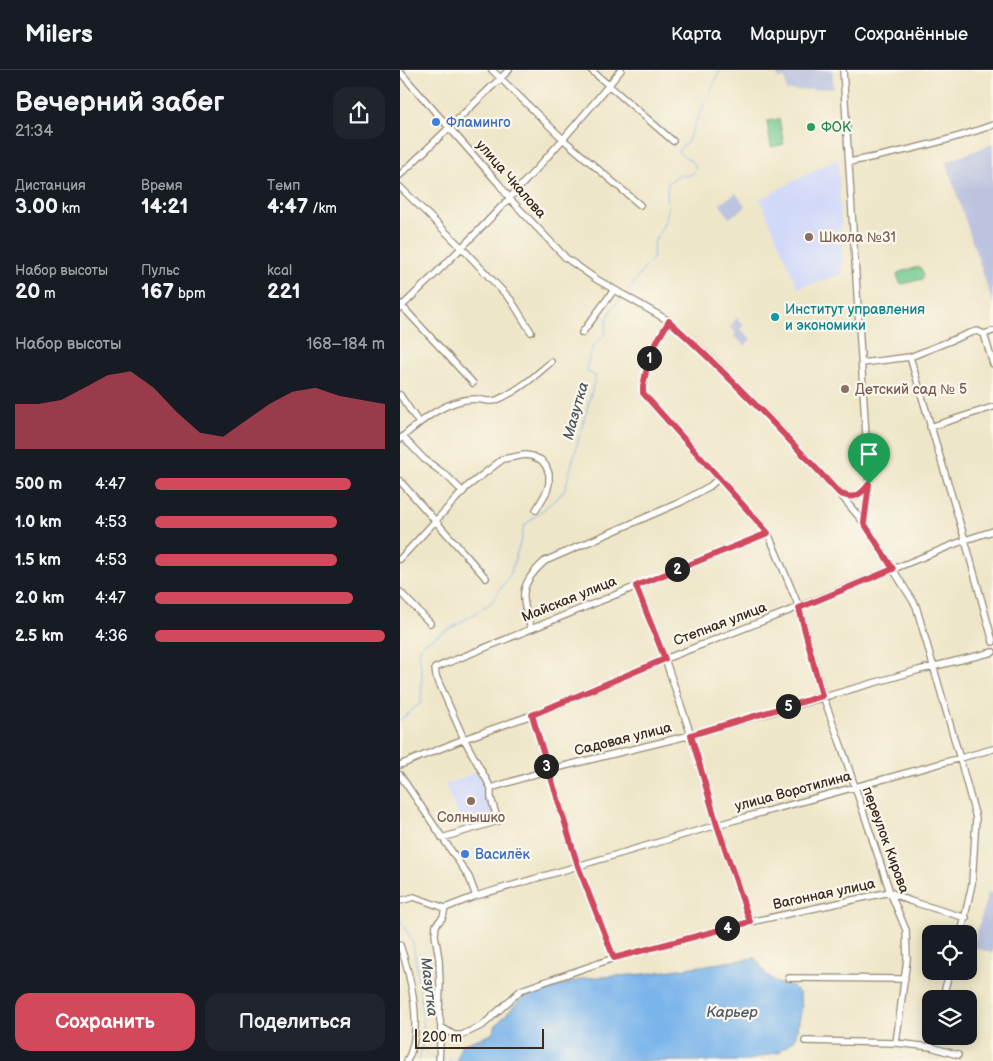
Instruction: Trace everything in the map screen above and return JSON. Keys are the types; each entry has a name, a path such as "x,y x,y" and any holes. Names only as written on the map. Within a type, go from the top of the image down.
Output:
{"street":[{"path":"492,70 564,140 640,205"},
{"path":"400,175 510,70"},
{"path":"591,70 673,141"},
{"path":"473,383 401,306 510,199 564,140 621,70"},
{"path":"843,70 869,484 864,523"},
{"name":"улица Чкалова","path":"400,72 499,184 510,199 566,258 614,290 669,321 706,354 773,422 839,493 864,523 916,606 976,818 972,884 964,925"},
{"path":"849,162 902,152 993,125"},
{"path":"400,187 462,248 510,300 531,332"},
{"path":"582,333 614,290"},
{"name":"переулок Кирова","path":"669,321 650,353 643,393 768,533 799,608 822,696 842,748 890,892 906,930 907,959 896,1043"},
{"path":"862,364 910,357 970,332 977,331 984,334 993,331"},
{"path":"984,334 993,364"},
{"path":"910,357 965,540 993,642"},
{"path":"463,492 447,476 424,459 401,438 419,423 446,406 474,399 495,402 522,387 552,362"},
{"path":"400,395 419,423"},
{"path":"930,427 993,407"},
{"path":"400,559 468,486 503,459 526,455 541,460 549,474 547,491 536,510"},
{"path":"531,628 525,608 523,592 535,570 545,561 681,502 710,486 719,478"},
{"path":"400,481 486,578"},
{"path":"839,493 851,498 858,496 869,484"},
{"name":"Степная улица","path":"400,765 464,739 532,715 665,659 799,608 965,540 993,531"},
{"name":"Майская улица","path":"464,739 436,676 435,668 768,533"},
{"path":"636,586 665,659 691,735 717,825 750,922"},
{"path":"400,592 430,623"},
{"name":"Садовая улица","path":"491,788 548,770 691,735 822,696 993,652"},
{"path":"532,715 578,866 614,958"},
{"path":"442,838 498,821 491,798 491,788 464,739"},
{"name":"улица Воротилина","path":"445,908 476,896 717,825 993,749"},
{"path":"400,775 469,877 476,896"},
{"name":"Вагонная улица","path":"441,1027 454,1035 462,1035 483,1025 521,990 614,958 750,922 890,892 910,902 966,918"},
{"path":"400,900 414,897 445,908 443,917 436,925 435,935 439,959 439,1014 441,1027 439,1061"},
{"path":"400,945 412,991 415,1024 412,1051 407,1061"},
{"path":"789,978 905,979"},
{"path":"805,1041 896,1043 930,1047 958,1055"}],"shaded area":[{"path":"777,70 832,70 834,88 786,91 785,78 778,79"},
{"path":"993,144 993,304 946,162"},
{"name":"Школа №31","path":"838,158 843,274 798,288 760,199"},
{"path":"736,193 746,207 729,218 720,204"},
{"path":"737,318 744,325 740,329 751,339 745,346 734,336 736,333 730,327"},
{"name":"Солнышко","path":"479,771 482,774 495,817 493,821 463,827 445,785"},
{"path":"988,892 993,894 993,953 977,948 977,932"}],"green space":[{"path":"779,119 784,144 771,147 767,121"},
{"path":"919,267 923,272 922,279 903,284 900,283 897,275 899,272"}],"water":[{"name":"Карьер","path":"755,958 766,974 777,983 792,986 799,993 802,1007 795,1039 779,1052 746,1061 457,1061 461,1045 492,1034 496,1025 524,996 586,978 645,974"}],"waterway":[{"name":"Мазутка","path":"626,294 653,259 654,242 663,226 668,211 667,188 669,182 679,175 691,175 696,169 694,163 678,152 686,144 720,70"},
{"name":"Мазутка","path":"400,720 421,703 422,676 419,654 422,644 491,603 510,575 524,526 565,489 596,376 589,373 586,369 593,346 605,335 607,319 613,307 623,297"},
{"name":"Мазутка","path":"400,919 413,943 421,998 424,1033 419,1061"},
{"path":"422,1048 432,1057 437,1058"},
{"path":"441,1059 449,1061 457,1058"}],"place":[{"name":"Фламинго","path":"436,122"},
{"name":"ФОК","path":"811,127"},
{"name":"Школа №31","path":"809,237"},
{"name":"Институт управления и экономики","path":"775,317"},
{"name":"Детский сад № 5","path":"845,389"},
{"name":"Солнышко","path":"471,801"},
{"name":"Василёк","path":"465,854"}],"route":[{"path":"669,321 706,354 839,493 851,498 858,496 869,484 864,523 893,569 799,608 822,696 691,735 717,825 750,922 614,958 578,866 532,715 665,659 636,586 768,533 643,393 650,353 669,321"}]}
